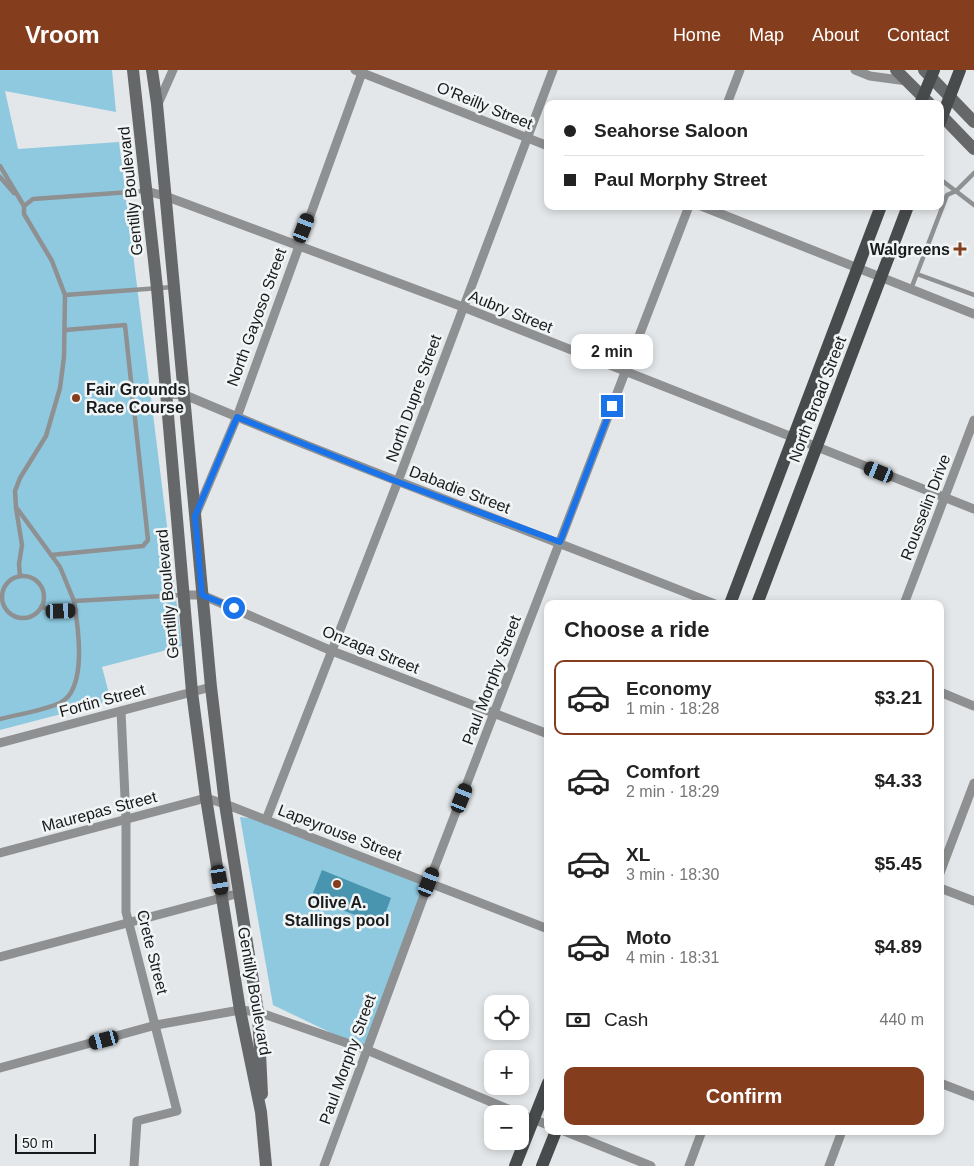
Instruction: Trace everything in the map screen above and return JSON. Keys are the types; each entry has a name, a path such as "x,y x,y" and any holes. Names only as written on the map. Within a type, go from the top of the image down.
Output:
{"main road":[{"name":"Gentilly Boulevard","path":"133,70 157,288 192,692 206,798 240,1010 261,1112 266,1166"},
{"name":"Gentilly Boulevard","path":"152,70 175,287 211,687 225,804 258,1012 264,1082 261,1112"},
{"path":"896,70 923,100"},
{"path":"944,110 960,70"},
{"path":"930,73 974,122"},
{"path":"924,100 930,73"},
{"path":"944,120 974,149"},
{"name":"North Broad Street","path":"732,600 880,210"},
{"name":"North Broad Street","path":"758,600 906,210"},
{"path":"515,1166 544,1093"},
{"path":"542,1166 554,1135"}],"street":[{"path":"157,104 173,70"},
{"name":"North Dupre Street","path":"266,820 398,482 553,70"},
{"path":"729,100 740,70"},
{"path":"855,70 870,76 907,81"},
{"name":"O'Reilly Street","path":"360,71 544,144"},
{"name":"North Gayoso Street","path":"195,516 237,417 360,71"},
{"name":"Aubry Street","path":"146,191 165,196 463,307 974,509"},
{"name":"Paul Morphy Street","path":"324,1166 429,882 687,210"},
{"path":"711,210 974,314"},
{"name":"Dabadie Street","path":"167,394 185,395 398,482 560,542 705,600"},
{"name":"Rousselin Drive","path":"906,600 974,420"},
{"name":"Onzaga Street","path":"183,595 202,595 332,651 544,732"},
{"name":"Fortin Street","path":"0,742 211,687"},
{"path":"944,694 974,706"},
{"name":"Crete Street","path":"121,711 126,819 126,912 177,1110 137,1121 134,1166"},
{"path":"944,862 974,783"},
{"name":"Lapeyrouse Street","path":"206,798 544,927"},
{"name":"Maurepas Street","path":"0,853 206,798"},
{"path":"944,890 974,901"},
{"path":"0,957 128,921 240,893"},
{"path":"0,1068 156,1025 240,1010 258,1012 367,1050 498,1105"},
{"path":"944,1085 974,1096"},
{"path":"529,1117 544,1123"},
{"path":"574,1135 651,1166"},
{"path":"689,1166 701,1135"},
{"path":"829,1166 841,1135"}],"lane":[{"path":"0,166 24,206 24,214 52,261 65,296 65,330 60,388 46,436 17,484 15,491 22,545 19,564 20,576"},
{"path":"944,200 946,195 956,191 974,173"},
{"path":"0,177 24,206"},
{"path":"944,182 974,205"},
{"path":"24,206 33,199 146,191"},
{"path":"911,289 940,210"},
{"path":"917,274 974,295"},
{"path":"65,296 175,287"},
{"path":"51,555 143,546 148,540 126,324 65,330"},
{"path":"0,719 61,702 73,692 79,659 79,627 76,610 60,567 16,507"},
{"path":"27,576 39,583 44,596 41,607 36,614 22,618 15,617 4,609 2,602 3,588 13,578 27,576"},
{"path":"74,601 183,595"},
{"path":"41,607 61,611 76,610"}],"shaded area":[{"name":"Fair Grounds Race Course","path":"0,70 112,70 116,112 5,91 18,149 119,142 182,646 102,667 111,701 0,730"},
{"path":"240,817 266,820 429,882 367,1050 273,1005"},
{"name":"Olive A. Stallings pool","path":"322,870 391,898 381,925 311,898"}],"place":[{"name":"Walgreens","path":"960,249"},
{"name":"Fair Grounds Race Course","path":"76,398"},
{"name":"Olive A. Stallings pool","path":"337,884"}],"route":[{"path":"234,608 202,595 195,516 237,417 398,482 560,542 612,406"}]}
